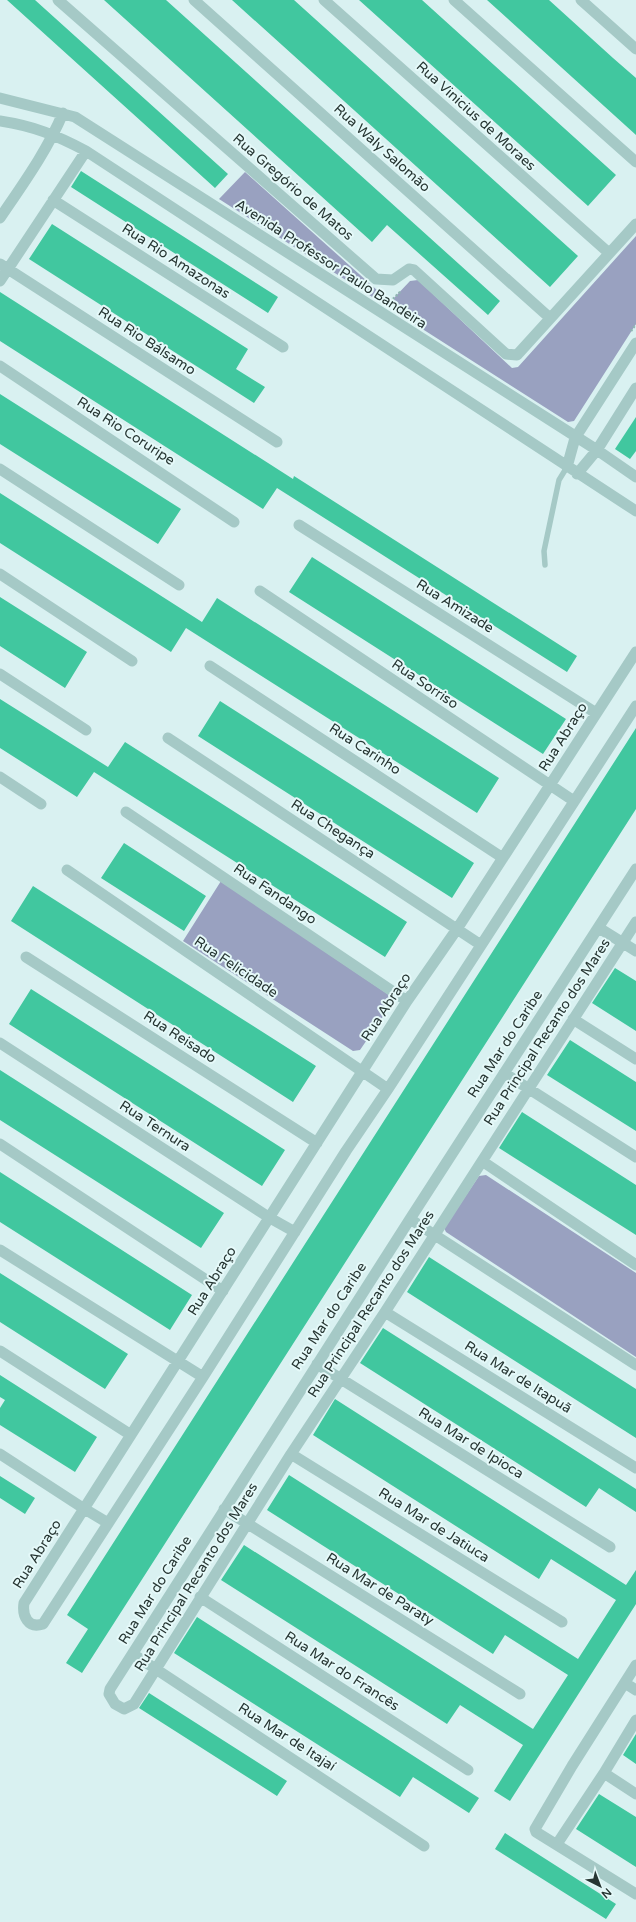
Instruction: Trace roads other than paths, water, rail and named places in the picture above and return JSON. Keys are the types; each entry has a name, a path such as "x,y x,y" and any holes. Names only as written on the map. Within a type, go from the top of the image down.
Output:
{"street":[{"name":"Rua Gregório de Matos","path":"58,0 376,279 393,280 409,269 414,270 506,354 517,355 550,318"},
{"name":"Rua Waly Salomão","path":"194,0 550,318"},
{"name":"Rua Vinicius de Moraes","path":"324,0 609,254"},
{"path":"454,0 636,162"},
{"path":"581,0 636,49"},
{"name":"Avenida Professor Paulo Bandeira","path":"0,98 75,117 636,477"},
{"path":"0,218 54,134 63,114"},
{"path":"0,121 21,124 54,134 86,151 577,474 636,511"},
{"path":"0,281 4,267 53,200 86,151"},
{"name":"Rua Rio Amazonas","path":"53,200 283,347"},
{"path":"550,318 636,224"},
{"name":"Rua Rio Bálsamo","path":"4,267 277,442"},
{"path":"567,467 576,438 632,340"},
{"name":"Rua Rio Coruripe","path":"0,366 234,522"},
{"path":"577,474 596,450 636,388"},
{"path":"0,469 179,584"},
{"name":"Rua Amizade","path":"299,525 596,713"},
{"path":"0,574 132,661"},
{"name":"Rua Sorriso","path":"260,591 574,801"},
{"name":"Rua Abraço","path":"636,652 457,929 407,1001 178,1363 83,1508 24,1603 23,1611 29,1622 34,1625 43,1624 203,1377 346,1150 388,1089 636,706"},
{"name":"Rua Carinho","path":"210,666 503,858"},
{"path":"0,674 86,730"},
{"name":"Rua Chegança","path":"168,738 481,945"},
{"path":"0,777 41,804"},
{"name":"Rua Fandango","path":"126,812 407,1001"},
{"name":"Rua Mar do Caribe","path":"134,1704 124,1709 115,1704 109,1694 110,1689 410,1219 636,869"},
{"name":"Rua Felicidade","path":"67,870 388,1089"},
{"name":"Rua Principal Recanto dos Mares","path":"134,1704 246,1524 385,1312 636,922"},
{"path":"598,928 636,951"},
{"name":"Rua Reisado","path":"26,957 317,1143"},
{"path":"573,1019 636,1059"},
{"name":"Rua Ternura","path":"0,1043 270,1218 295,1232"},
{"path":"504,1073 636,1157"},
{"path":"0,1144 223,1291"},
{"path":"482,1161 636,1265"},
{"path":"410,1219 434,1236 636,1365"},
{"path":"0,1250 178,1363 203,1377"},
{"name":"Rua Mar de Itapuã","path":"385,1312 636,1468"},
{"path":"0,1351 131,1435"},
{"name":"Rua Mar de Ipioca","path":"317,1364 610,1547"},
{"path":"0,1454 108,1523"},
{"name":"Rua Mar de Jatiuca","path":"291,1454 562,1622"},
{"name":"Rua Mar de Paraty","path":"224,1509 520,1694"},
{"name":"Rua Mar do Francês","path":"200,1596 468,1770"},
{"name":"Rua Mar de Itajaí","path":"133,1654 424,1846"},
{"path":"636,1665 536,1826 536,1832 636,1894"},
{"path":"625,1683 636,1690"},
{"path":"557,1844 604,1773 636,1720"},
{"path":"604,1773 636,1794"}],"lane":[{"path":"545,565 544,551 559,480 567,467"}]}
